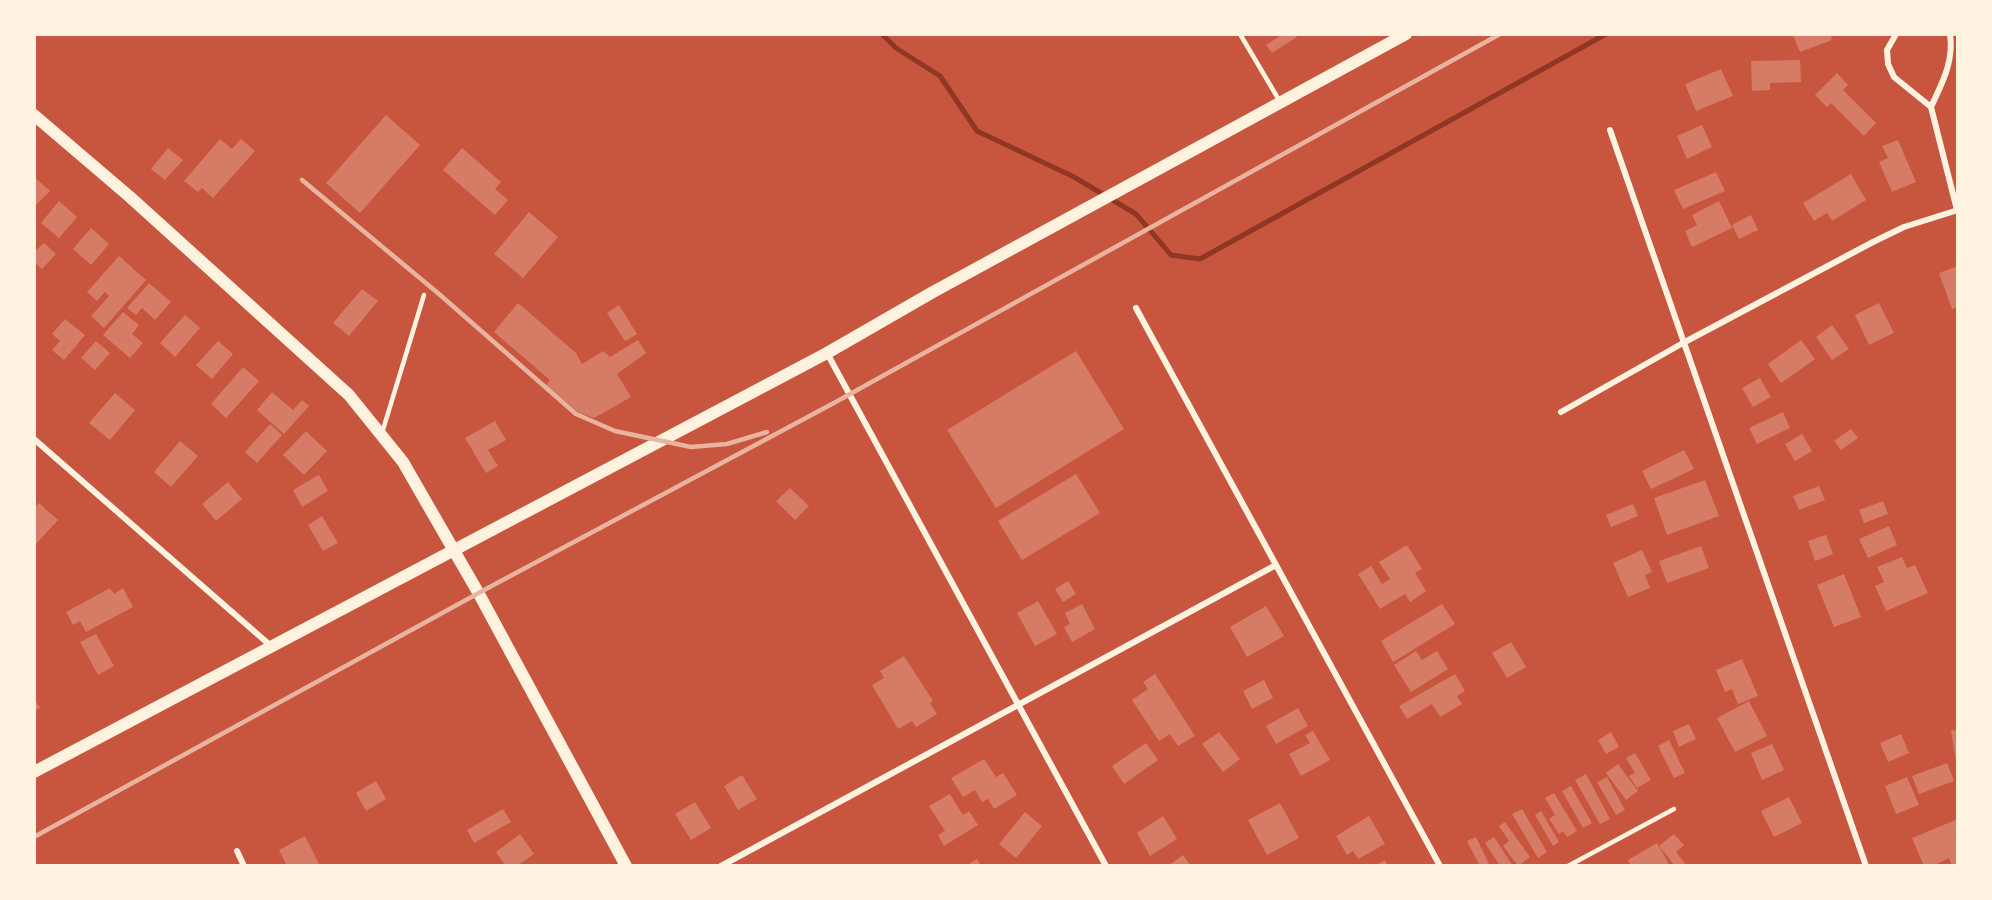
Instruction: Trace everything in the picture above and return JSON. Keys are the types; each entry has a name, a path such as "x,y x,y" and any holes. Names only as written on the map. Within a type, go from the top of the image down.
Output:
{"main road":[{"path":"34,772 827,353 933,292 1406,34"},
{"path":"34,115 130,197 349,394 382,435 403,462 454,550 626,866"}],"street":[{"path":"1561,412 1683,343 1873,242 1905,227 1957,210 1931,108 1890,71 1887,50 1896,34"},
{"path":"1931,108 1949,66 1950,34"},
{"path":"1610,130 1866,866"},
{"path":"1136,308 1440,866"},
{"path":"827,353 1106,866"},
{"path":"34,439 271,646"},
{"path":"721,866 1276,565"},
{"path":"237,851 244,866"}],"lane":[{"path":"1240,34 1280,103"},
{"path":"382,435 424,295"},
{"path":"1568,866 1674,809"}],"building":[{"path":"1283,34 1295,34 1297,37 1272,53 1266,45"},
{"path":"1793,35 1836,35 1831,37 1832,40 1800,52"},
{"path":"1800,60 1801,82 1770,83 1770,90 1752,91 1751,61"},
{"path":"1721,69 1733,96 1696,111 1685,84"},
{"path":"1837,73 1848,85 1843,90 1876,123 1864,136 1831,103 1827,107 1815,95"},
{"path":"386,115 420,145 360,213 326,183"},
{"path":"1702,125 1712,147 1687,159 1677,136"},
{"path":"220,139 232,149 241,139 255,151 213,198 202,188 198,192 184,181"},
{"path":"1898,140 1916,182 1892,192 1879,162 1888,158 1882,146"},
{"path":"168,148 183,160 165,180 151,169"},
{"path":"462,148 501,182 495,189 508,200 495,215 443,170"},
{"path":"1716,172 1725,191 1683,209 1674,190"},
{"path":"1851,174 1866,200 1832,221 1827,213 1814,221 1803,203"},
{"path":"34,177 50,191 34,207"},
{"path":"59,201 77,217 59,238 41,223"},
{"path":"1719,201 1732,228 1692,247 1685,231 1697,225 1692,215"},
{"path":"529,212 558,237 523,278 494,254"},
{"path":"1751,215 1758,230 1739,239 1732,225"},
{"path":"91,228 109,244 91,265 73,249"},
{"path":"44,243 56,254 42,269 34,262 34,252"},
{"path":"119,256 146,280 104,328 91,316 109,296 105,292 97,301 87,292"},
{"path":"1958,266 1958,307 1952,309 1939,273"},
{"path":"149,283 171,302 155,320 142,308 136,315 127,308"},
{"path":"362,289 378,301 349,336 333,323"},
{"path":"518,303 576,353 582,364 603,351 610,357 638,340 646,353 617,374 631,397 594,418 578,412 546,385 550,380 494,332"},
{"path":"1879,303 1894,333 1869,345 1855,315"},
{"path":"619,305 637,334 625,341 607,313"},
{"path":"123,312 139,325 132,334 143,343 130,358 103,335"},
{"path":"185,315 200,328 175,357 160,343"},
{"path":"65,319 85,335 64,360 52,350 60,341 52,334"},
{"path":"1832,325 1849,349 1832,360 1816,337"},
{"path":"1801,340 1815,359 1781,383 1768,364"},
{"path":"96,341 110,353 95,370 81,358"},
{"path":"218,341 233,354 212,379 196,365"},
{"path":"1076,351 1124,429 996,508 947,430"},
{"path":"243,367 259,381 226,418 211,404"},
{"path":"1760,378 1771,397 1753,407 1742,388"},
{"path":"272,392 293,410 302,400 309,406 284,434 257,410"},
{"path":"115,393 135,410 110,440 89,423"},
{"path":"1783,412 1790,428 1757,444 1749,428"},
{"path":"495,421 506,440 488,450 498,466 486,473 465,438"},
{"path":"270,424 282,435 257,463 245,452"},
{"path":"1851,429 1858,438 1841,450 1834,441"},
{"path":"306,431 327,451 304,475 283,455"},
{"path":"1802,434 1812,451 1795,461 1785,444"},
{"path":"180,441 198,456 171,487 154,472"},
{"path":"1684,450 1694,469 1651,489 1642,471"},
{"path":"1076,474 1100,513 1022,560 998,521"},
{"path":"319,475 328,491 302,507 293,490"},
{"path":"1705,480 1719,516 1667,535 1654,498"},
{"path":"228,482 242,499 216,521 202,504"},
{"path":"1819,486 1825,500 1799,510 1793,496"},
{"path":"790,488 809,506 795,520 776,501"},
{"path":"1883,501 1888,514 1864,523 1859,510"},
{"path":"39,503 58,520 34,546 34,504 36,506"},
{"path":"1633,504 1638,516 1611,527 1606,515"},
{"path":"322,516 338,543 323,551 308,525"},
{"path":"1889,526 1897,545 1868,558 1859,539"},
{"path":"1826,535 1833,554 1815,561 1808,541"},
{"path":"1407,545 1422,569 1415,573 1426,591 1410,602 1405,594 1380,609 1358,574 1371,566 1382,584 1390,579 1379,562"},
{"path":"1701,546 1709,568 1667,583 1659,561"},
{"path":"1642,550 1652,572 1645,575 1650,588 1628,597 1613,563"},
{"path":"1902,557 1907,568 1915,565 1928,593 1886,611 1875,586 1884,582 1877,567"},
{"path":"1844,574 1861,617 1834,627 1817,585"},
{"path":"1068,581 1076,594 1063,602 1055,589"},
{"path":"110,588 114,594 123,588 133,607 86,632 80,621 73,625 66,612"},
{"path":"1038,601 1057,634 1035,646 1017,613"},
{"path":"1082,604 1095,629 1072,642 1064,627 1070,624 1065,613"},
{"path":"1442,604 1455,624 1393,662 1381,641"},
{"path":"1266,606 1284,636 1247,657 1230,627"},
{"path":"96,634 114,666 98,675 80,642"},
{"path":"1511,642 1526,667 1507,678 1492,653"},
{"path":"1416,651 1422,660 1437,651 1448,669 1411,692 1394,665"},
{"path":"904,656 933,701 930,703 937,714 916,727 912,721 898,729 872,685 884,678 880,671"},
{"path":"1742,659 1758,696 1738,704 1732,689 1725,692 1716,670"},
{"path":"1155,674 1195,736 1178,746 1170,734 1159,741 1132,700 1148,689 1143,682"},
{"path":"1455,674 1465,691 1457,696 1462,704 1440,717 1432,704 1407,719 1399,706"},
{"path":"1264,680 1273,698 1252,709 1243,691"},
{"path":"34,698 40,708 34,711"},
{"path":"1749,701 1767,736 1735,752 1717,718"},
{"path":"1298,708 1308,726 1276,744 1266,726"},
{"path":"1689,724 1696,739 1679,747 1673,731"},
{"path":"1958,729 1958,761 1956,761 1951,731"},
{"path":"1313,731 1330,760 1301,776 1289,754 1310,743 1305,735"},
{"path":"1219,732 1240,759 1223,772 1202,744"},
{"path":"1611,732 1619,747 1606,754 1598,740"},
{"path":"1901,734 1909,753 1888,762 1880,743"},
{"path":"1669,740 1685,773 1674,778 1658,746"},
{"path":"1146,743 1158,760 1124,784 1112,766"},
{"path":"1772,744 1784,770 1762,780 1751,753"},
{"path":"1635,753 1651,780 1637,788 1629,776 1635,773 1626,758"},
{"path":"984,759 996,777 1003,773 1017,795 994,809 988,799 982,802 975,790 963,797 951,778"},
{"path":"1947,763 1954,781 1919,794 1912,776"},
{"path":"1618,764 1638,791 1626,800 1606,773"},
{"path":"1586,774 1610,819 1600,824 1575,780"},
{"path":"742,775 757,799 738,810 724,786"},
{"path":"1607,777 1625,810 1616,815 1597,782"},
{"path":"1907,777 1919,805 1896,814 1885,786"},
{"path":"376,781 386,799 366,811 356,793"},
{"path":"1571,786 1592,823 1583,828 1562,791"},
{"path":"1554,793 1577,831 1567,837 1563,831 1559,834 1549,819 1555,815 1545,798"},
{"path":"950,794 963,815 969,811 978,825 944,846 938,835 945,831 929,806"},
{"path":"1789,797 1802,823 1774,837 1761,811"},
{"path":"695,802 711,828 691,840 675,814"},
{"path":"1280,803 1299,838 1267,855 1248,820"},
{"path":"503,809 511,822 474,843 467,830"},
{"path":"1522,809 1547,852 1538,858 1512,814"},
{"path":"1541,811 1559,842 1553,846 1535,815"},
{"path":"1025,812 1042,826 1016,858 999,844"},
{"path":"1163,816 1177,839 1150,856 1137,833"},
{"path":"1369,816 1385,844 1358,859 1353,851 1347,855 1336,836"},
{"path":"1958,819 1958,837 1955,838 1958,844 1958,866 1952,866 1949,858 1933,866 1924,866 1912,838"},
{"path":"1505,822 1530,857 1518,866 1503,846 1509,841 1499,826"},
{"path":"520,834 534,854 517,866 506,866 496,852"},
{"path":"1674,834 1684,845 1676,852 1687,866 1675,866 1659,846"},
{"path":"305,836 320,866 287,866 279,850"},
{"path":"1476,837 1490,866 1480,866 1467,841"},
{"path":"1494,837 1513,866 1500,866 1485,843"},
{"path":"1657,843 1670,866 1631,866 1628,860"},
{"path":"1183,855 1191,866 1168,866"},
{"path":"977,859 981,866 966,866"},
{"path":"1385,860 1388,866 1375,866"}],"waterway":[{"path":"882,34 896,48 940,76 977,131 1074,177 1136,214 1171,255 1200,259 1606,34"}],"railway":[{"path":"34,837 486,589 832,404 1500,34"},
{"path":"302,180 439,294 576,414 615,431 691,447 727,444 767,432"}]}
